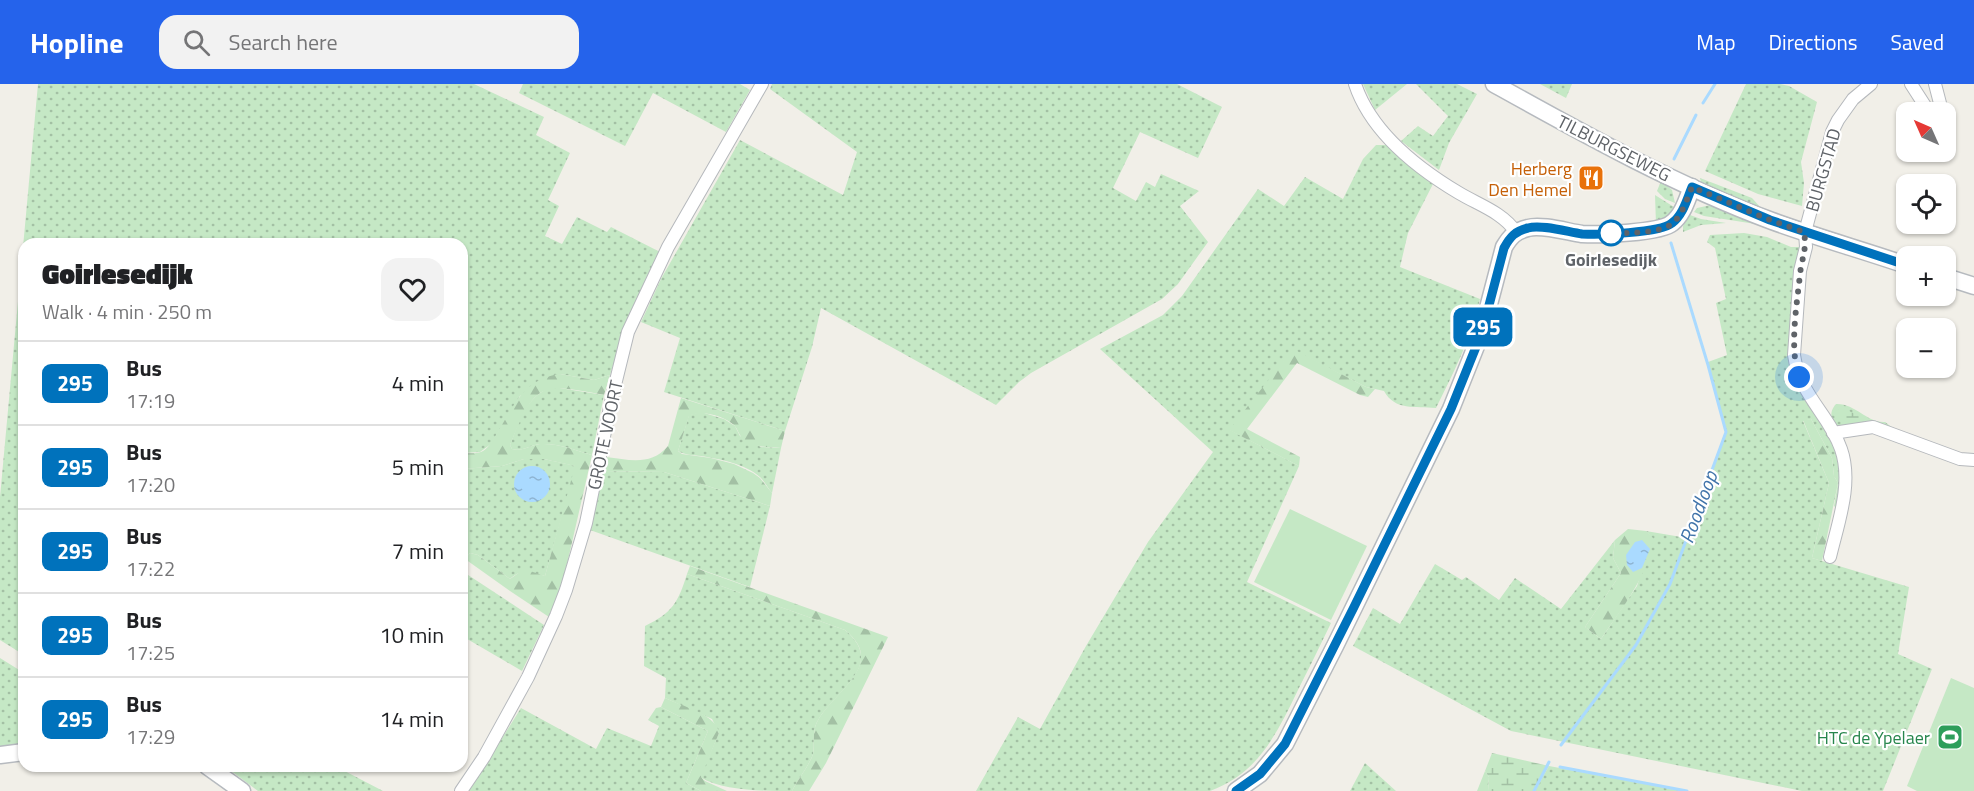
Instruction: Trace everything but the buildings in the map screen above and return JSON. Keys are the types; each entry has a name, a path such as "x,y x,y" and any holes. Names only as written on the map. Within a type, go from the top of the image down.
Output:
{"street":[{"name":"GROTE VOORT","path":"461,791 484,757 528,676 566,590 585,523 628,332 668,247 762,84"},
{"path":"1355,84 1364,105 1375,121 1404,153 1432,177 1499,215 1510,223 1516,232"},
{"name":"TILBURGSEWEG","path":"1494,84 1614,149 1692,187 1770,220 1896,262"},
{"name":"BURGSTAD","path":"1830,557 1845,489 1845,467 1841,449 1808,396 1796,366 1794,355 1800,271 1806,247 1804,232 1832,132 1853,99 1871,84"},
{"path":"1911,84 1923,102"},
{"path":"1935,84 1940,102"},
{"path":"1236,791 1260,774 1285,744 1451,409 1482,332 1504,248 1509,238 1516,232 1530,227 1586,234 1666,227 1674,222 1692,187"},
{"path":"1956,280 1974,286"},
{"path":"1833,433 1873,428 1960,459 1974,460"},
{"path":"0,755 18,753"},
{"path":"215,772 242,791"},
{"path":"1255,791 1260,774"}],"green space":[{"path":"38,84 474,84 544,117 536,135 570,153 548,200 559,206 545,236 562,244 577,217 607,232 611,227 662,253 620,343 610,375 594,380 560,374 520,396 491,444 480,452 468,453 468,238 24,238"},
{"path":"523,84 740,84 750,90 726,132 653,93 625,146 519,93"},
{"path":"772,84 1177,84 1222,107 1198,158 1140,132 1113,188 1136,201 1146,182 1155,187 1161,174 1199,191 1180,206 1208,242 1178,284 1162,299 1031,373 996,405 821,308 812,347 785,431 664,392 680,338 641,322 661,279 740,140 843,195 857,152 770,89"},
{"path":"1363,84 1407,84 1375,110"},
{"path":"1416,84 1457,84 1477,94 1449,143 1439,170 1401,141 1418,126 1433,136 1448,116"},
{"path":"1540,84 1572,84 1566,98"},
{"path":"1746,84 1789,86 1817,102 1801,162 1804,183 1802,206 1758,194 1705,171"},
{"path":"1376,145 1387,145 1433,184 1408,233 1400,267 1480,299 1467,341 1436,408 1400,405 1384,391 1366,387 1293,350 1230,430 1299,466 1247,582 1331,623 1274,736 1265,750 1241,774 1210,791 976,791 1018,717 1040,729 1148,542 1213,452 1100,349 1163,315 1182,296 1258,189 1284,206 1305,177 1343,199 1363,159"},
{"path":"1700,178 1752,198 1761,208 1701,183"},
{"path":"1661,181 1672,190 1675,203 1665,199 1657,191"},
{"path":"1655,195 1674,207 1669,216 1656,224"},
{"path":"1711,205 1762,225 1704,216 1694,212 1697,208"},
{"path":"1690,215 1726,223 1701,225 1683,232 1683,226"},
{"path":"1744,233 1767,237 1791,247 1801,247 1794,374 1802,396 1832,438 1839,460 1842,483 1838,509 1834,506 1838,483 1834,476 1832,458 1811,419 1803,421 1829,483 1812,558 1909,587 1898,654 1932,669 1883,791 1802,791 1511,731 1353,646 1373,608 1400,624 1435,564 1462,580 1466,577 1499,600 1515,578 1561,609 1615,540 1613,558 1621,573 1585,627 1601,639 1637,586 1652,538 1646,531 1687,538 1726,432 1708,362 1727,355 1716,303 1726,299 1715,248 1707,242 1710,235"},
{"path":"18,301 18,651 0,640 0,497"},
{"path":"1293,349 1366,387 1375,389 1368,397 1360,395 1297,363 1247,429 1300,457 1299,466 1229,430"},
{"path":"560,374 594,380 610,375 604,395 566,389 542,392 534,398 527,409 510,445 516,450 540,444 553,445 592,455 557,602 549,617 468,561 470,553 478,555 510,579 524,569 545,576 575,466 544,459 524,459 502,466 468,469 468,453 479,453 486,449 514,404 528,388 547,377"},
{"path":"553,387 604,395 592,455 547,444 519,450 512,449 510,445 530,402"},
{"path":"681,398 785,431 781,448 757,446 744,440 734,425 724,419 706,413 694,414 689,416 678,451 682,454 734,464 753,473 772,493 770,506 664,472 603,471 606,457 647,459 655,457 668,446"},
{"path":"1836,404 1885,422 1902,435 1899,443 1873,433 1843,437 1831,413"},
{"path":"1843,408 1861,417 1861,424 1847,428 1836,415 1836,410"},
{"path":"701,412 724,419 735,426 740,436 761,447 781,448 772,493 760,477 740,465 678,451 689,415"},
{"path":"1811,419 1832,458 1834,476 1838,483 1822,561 1812,558 1829,483 1803,420"},
{"path":"524,459 544,459 576,466 545,576 523,572 510,579 478,555 470,553 468,555 468,469 502,466","holes":["528,467 537,467 523,499 518,495 516,483"]},
{"path":"603,471 664,472 770,506 750,587 590,530"},
{"path":"1290,509 1367,546 1331,620 1254,582"},
{"path":"1628,529 1646,531 1653,538 1650,552 1633,592 1601,639 1585,627 1621,573 1613,558 1615,540"},
{"path":"690,566 888,637 826,763 809,791 792,791 813,754 817,722 853,678 859,666 861,655 857,643 845,630 687,574"},
{"path":"687,574 845,630 857,643 861,655 859,667 853,678 817,722 813,754 792,791 732,788 709,782 700,777 719,733 712,719 665,698 666,678 644,666 645,626 673,606"},
{"path":"468,575 544,625 522,671 468,640"},
{"path":"0,658 18,669 18,745 0,747"},
{"name":"HTC de Ypelaer","path":"1951,678 1974,688 1974,791 1917,791 1907,786"},
{"path":"665,698 705,716 717,727 719,733 701,777 727,791 701,791 686,783 708,731 661,707"},
{"path":"661,707 708,731 686,783 701,791 469,791 521,708 596,749 607,728 651,746 659,726 648,720 656,708"},
{"path":"1492,753 1549,766 1535,791 1488,791 1489,777 1485,771"},
{"path":"1365,763 1396,791 1350,791"},
{"path":"1549,766 1683,791 1535,791"},
{"path":"1485,771 1489,777 1488,791 1477,791"},
{"path":"232,772 347,772 383,791 258,791"}],"water":[{"path":"532,466 545,471 550,484 545,497 532,502 519,497 514,484 519,471"},
{"path":"1642,540 1650,549 1642,568 1633,572 1627,565 1626,555 1635,542"}],"waterway":[{"name":"Roodloop","path":"1703,103 1715,84"},
{"name":"Roodloop","path":"1674,159 1696,115"},
{"name":"Roodloop","path":"1561,745 1636,645 1670,584 1726,432 1671,243"},
{"name":"Roodloop","path":"1534,791 1549,762"},
{"path":"1560,767 1687,791"}],"bus line":[{"name":"295","path":"1236,791 1260,774 1285,744 1335,646 1451,409 1482,332 1504,248 1509,238 1516,232 1530,227 1586,234 1621,233 1666,227 1674,222 1692,187 1770,220 1896,262"}],"place":[{"name":"Herberg Den Hemel","path":"1591,178"},
{"name":"Goirlesedijk","path":"1611,233"},
{"name":"HTC de Ypelaer","path":"1950,737"}],"route":[{"path":"1611,233 1608,233 1666,227 1674,222 1692,187 1804,232 1806,247 1800,271 1794,355 1799,377"}]}
